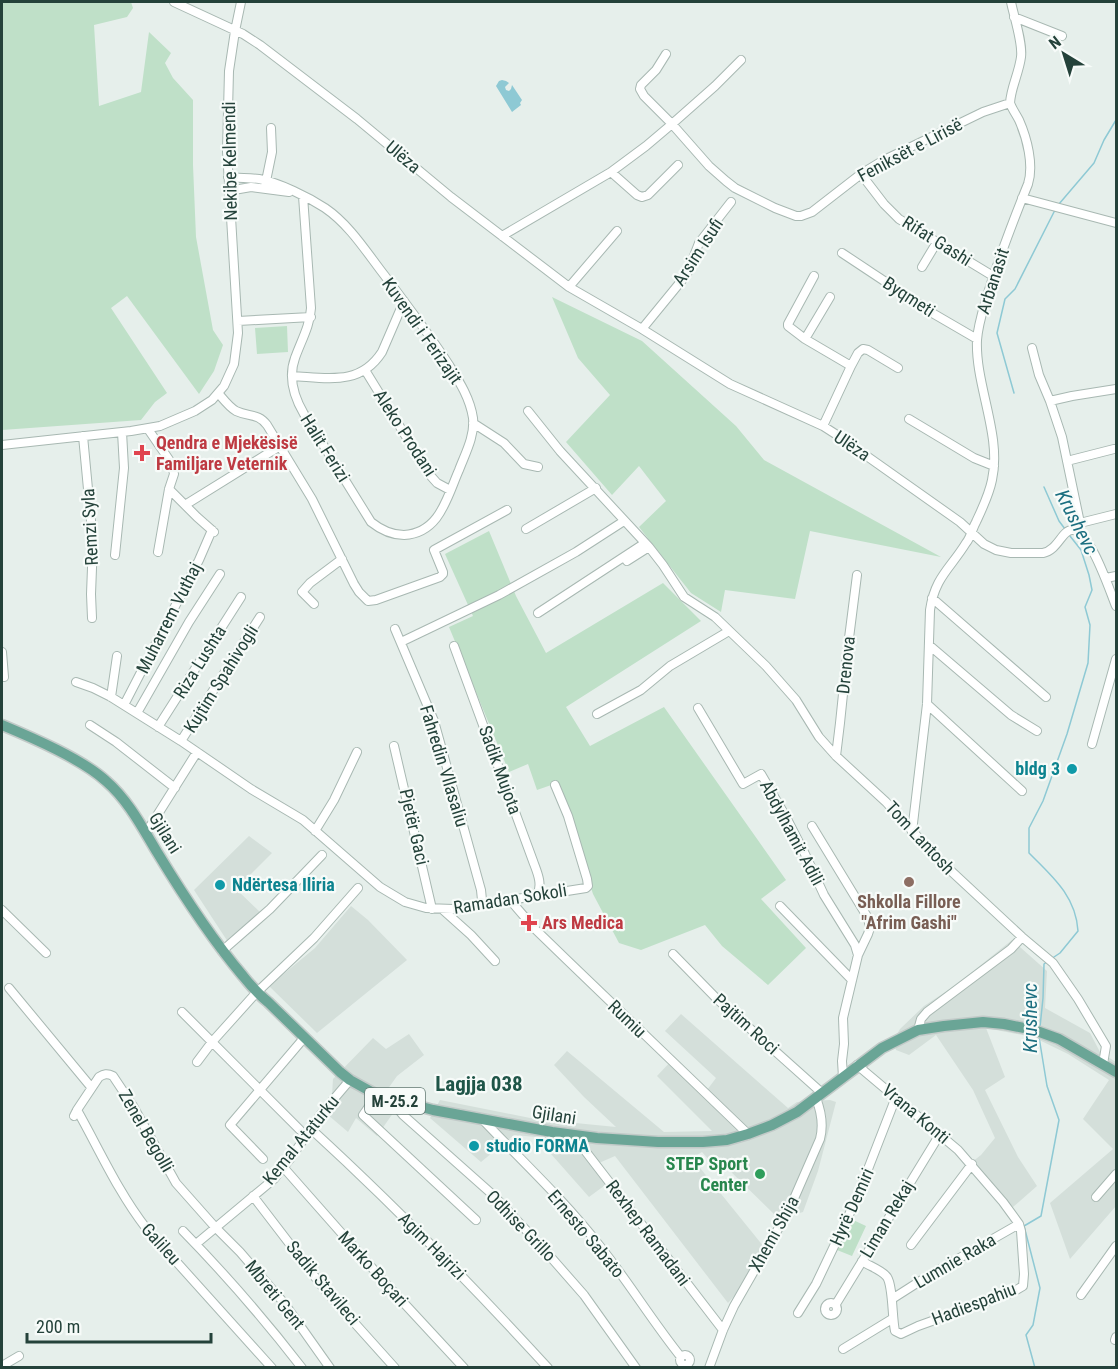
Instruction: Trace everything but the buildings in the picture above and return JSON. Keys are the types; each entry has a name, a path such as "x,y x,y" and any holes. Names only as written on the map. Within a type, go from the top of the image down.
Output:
{"main road":[{"name":"Gjilani","path":"2,725 96,772 113,788 146,833 197,917 256,993 339,1072 377,1095 424,1108 573,1135 623,1140 715,1142 748,1134 783,1120 882,1048 918,1030 983,1022 1034,1030 1070,1045 1116,1072"}],"street":[{"name":"Ulëza","path":"174,2 243,34 260,45 569,287 730,384 823,426 964,525 984,544 996,550 1011,553 1043,553 1052,550 1068,531 1080,523"},
{"name":"Nekibe Kelmendi","path":"2,445 148,429 170,423 212,400 228,378 234,364 238,321 228,191 229,82 241,2"},
{"path":"1010,103 1022,51 1011,2"},
{"path":"1014,17 1062,36"},
{"name":"Feniksët e Lirisë","path":"666,54 656,70 641,86 640,89 644,96 709,166 726,181 760,201 796,216 812,212 861,174 884,160 982,112 1010,103"},
{"path":"502,236 611,172 672,124 741,60"},
{"name":"Arbanasit","path":"912,832 927,704 932,598 938,581 972,532 990,487 994,466 991,432 978,362 977,339 993,276 1030,177 1031,161 1021,125 1010,103"},
{"path":"266,184 272,152 272,128"},
{"path":"611,172 642,197 648,195 678,165"},
{"name":"Rifat Gashi","path":"861,174 892,212 905,223 993,276"},
{"path":"228,177 266,184 301,195"},
{"path":"228,191 266,184"},
{"name":"Kuvendi i Ferizajit","path":"301,195 327,210 342,223 404,301 427,332 461,386 471,409 473,423"},
{"name":"Halit Ferizi","path":"301,195 310,317 294,362 294,391 298,404 366,515 376,526 402,535 411,534 432,523 441,512 470,441 473,423"},
{"path":"1022,198 1116,223"},
{"name":"Arsim Isufi","path":"642,329 687,274 699,243 731,202"},
{"path":"569,287 617,231"},
{"path":"922,267 937,242"},
{"name":"Byqmeti","path":"842,253 934,314 977,339"},
{"path":"814,276 788,324 806,339 850,366"},
{"path":"806,339 830,297"},
{"path":"293,376 344,378 365,370 382,352 404,301"},
{"path":"238,321 310,317"},
{"path":"1032,348 1062,437 1080,523 1116,514"},
{"path":"823,426 858,352 863,349 868,350 898,368"},
{"name":"Aleko Prodani","path":"365,370 429,474 437,483 450,490"},
{"path":"1050,401 1116,388"},
{"path":"218,393 227,404 236,410 263,420 312,499 354,584 368,601 442,575 434,549 507,510"},
{"name":"Tom Lantosh","path":"528,411 560,451 647,545 684,597 708,612 760,660 787,688 819,736 836,756 886,801 931,853 1050,960 1078,999 1106,1046 1103,1065"},
{"path":"909,419 974,458 994,466"},
{"path":"473,423 504,443 524,464 538,466"},
{"path":"148,429 174,469 158,552"},
{"path":"115,555 124,468 122,432"},
{"name":"Remzi Syla","path":"83,436 93,542 92,618"},
{"path":"185,505 280,446"},
{"path":"1067,461 1114,449"},
{"path":"526,529 596,488"},
{"name":"Muharrem Vuthaj","path":"124,705 213,531 169,489"},
{"path":"401,642 499,595 584,548 624,521"},
{"path":"1068,531 1080,534 1089,546 1106,579 1116,606"},
{"path":"560,603 647,545"},
{"path":"537,613 647,545"},
{"path":"315,604 302,592 310,583 342,559"},
{"path":"137,713 189,622 220,574"},
{"name":"Drenova","path":"836,756 857,575"},
{"path":"1106,579 1116,576"},
{"name":"Riza Lushta","path":"158,727 241,597"},
{"path":"932,598 1046,698"},
{"name":"Kujtim Spahivogli","path":"182,741 260,617"},
{"name":"Fahredin Vllasaliu","path":"395,629 436,730 481,890 482,900 479,904"},
{"path":"597,714 642,690 670,666 729,631"},
{"path":"929,645 1011,715 1037,731"},
{"name":"Sadik Mujota","path":"454,646 533,861 540,886 537,895"},
{"path":"2,652 4,677"},
{"path":"111,697 117,656"},
{"path":"1092,744 1116,658"},
{"name":"Ramadan Sokoli","path":"76,682 111,697 182,741 293,814 380,887 405,902 420,907 465,908 586,888 587,879 568,816 555,786"},
{"path":"927,704 1022,791"},
{"name":"Abdylhamit Adili","path":"698,708 742,784 761,774 791,826 824,895 855,945 858,955"},
{"path":"90,724 175,788"},
{"name":"Pjetër Gaci","path":"394,746 432,909"},
{"path":"146,833 197,752"},
{"path":"315,831 334,800 357,752"},
{"path":"812,826 868,918 870,928 858,955 843,1018 843,1077"},
{"path":"222,951 270,909 322,855"},
{"path":"196,1062 256,993 314,938 358,888"},
{"name":"Rumiu","path":"510,900 535,929 748,1134"},
{"path":"780,906 852,980"},
{"path":"442,909 495,961"},
{"path":"2,910 46,953"},
{"path":"918,1030 921,1019 927,1012 1011,950 1022,937"},
{"name":"Pajtim Roci","path":"673,954 717,999 819,1095"},
{"path":"9,988 91,1087"},
{"path":"182,1012 300,1130"},
{"path":"263,1159 230,1125 304,1038"},
{"name":"Vrana Konti","path":"858,1065 949,1141 972,1164 1018,1224"},
{"name":"Zenel Begolli","path":"76,1113 99,1077 108,1073 113,1076 134,1106 176,1183 215,1227"},
{"name":"Kemal Ataturku","path":"196,1244 274,1179 350,1080"},
{"path":"377,1095 363,1115 476,1220"},
{"name":"Xhemi Shija","path":"709,1368 723,1330 744,1287 789,1210 820,1138 822,1119 819,1095"},
{"name":"Hyrë Demiri","path":"798,1313 816,1284 856,1200 896,1097"},
{"name":"Odhise Grillo","path":"390,1099 403,1115 494,1196 542,1246 584,1295 636,1368"},
{"name":"Galileu","path":"76,1113 136,1215 272,1368"},
{"name":"Ernesto Sabato","path":"482,1119 579,1221 613,1263 681,1357"},
{"name":"Agim Hajrizi","path":"311,1129 446,1259 548,1368"},
{"name":"Liman Rekaj","path":"836,1304 939,1134"},
{"name":"Rexhep Ramadani","path":"573,1135 723,1330"},
{"path":"911,1245 972,1164"},
{"name":"Marko Boçari","path":"284,1168 464,1368"},
{"path":"1096,1197 1116,1174"},
{"name":"Sadik Stavileci","path":"254,1196 325,1290 395,1368"},
{"name":"Lumnie Raka","path":"892,1299 1018,1224"},
{"name":"Hadiespahiu","path":"892,1319 895,1331 901,1334 1013,1292 1023,1286 1022,1238 1018,1224"},
{"name":"Mbreti Gent","path":"215,1227 284,1303 330,1368"},
{"name":"Mbreti Gent","path":"183,1231 271,1328 302,1368"},
{"path":"1082,1294 1116,1246"},
{"path":"843,1349 892,1319 892,1299 888,1280 862,1261"},
{"path":"2,1366 19,1356"}],"shaded area":[{"path":"249,836 272,853 236,889 261,913 228,942 194,890"},
{"path":"351,906 407,960 317,1033 269,986 315,948"},
{"path":"1012,940 1047,971 1045,1008 1090,1033 1100,1052 1116,1062 1116,1206 1070,1259 1050,1203 1113,1149 1083,1119 1109,1080 1068,1054 1033,1037 986,1028 1005,1077 985,1090 1018,1157 1037,1186 1013,1207 1000,1196 972,1162 995,1138 973,1090 936,1035 909,1055 896,1050 894,1039 900,1029 924,1006 956,985"},
{"path":"681,1014 788,1108 797,1102 830,1100 836,1102 818,1171 803,1212 779,1219 725,1166 719,1171 702,1152 692,1158 764,1247 742,1287 728,1303 615,1156 599,1163 612,1180 589,1197 536,1137 514,1135 481,1162 430,1118 440,1100 535,1119 616,1127 554,1065 567,1051 664,1132 712,1131 657,1076 674,1058 707,1090 716,1078 665,1031"},
{"path":"409,1034 424,1055 397,1076 385,1093 403,1099 377,1136 356,1118 348,1132 321,1109 332,1095 333,1079 373,1038 386,1049"}],"green space":[{"path":"2,2 131,2 133,8 127,17 94,25 99,106 141,92 149,32 171,53 165,63 173,78 193,100 196,237 213,330 223,345 214,371 199,394 127,296 111,308 167,393 155,402 141,420 2,430"},
{"path":"552,297 642,341 736,426 764,460 941,557 810,531 795,599 725,590 721,612 691,593 639,527 666,501 639,466 612,495 566,442 610,395 578,358"},
{"path":"287,326 288,352 257,354 255,328"},
{"path":"489,531 516,596 546,653 663,583 701,621 566,707 590,746 664,707 786,880 761,899 806,948 768,985 722,946 705,925 641,950 619,943 593,894 557,783 537,790 528,764 509,772 449,627 473,616 445,554"},
{"path":"851,1219 866,1226 852,1256 837,1250"}],"water":[{"path":"502,80 509,83 505,87 506,90 509,91 512,85 522,100 521,105 512,112 496,86"}],"waterway":[{"name":"Krushevc","path":"1059,204 1094,163 1116,120"},
{"name":"Krushevc","path":"1014,393 997,333 1005,299 1015,289 1055,210"},
{"name":"Krushevc","path":"1044,487 1065,529"},
{"name":"Krushevc","path":"1051,959 1060,953 1078,931 1076,919 1068,897 1029,853 1029,828 1043,801 1067,734 1088,663 1090,625 1085,607 1092,590 1081,550 1070,536"},
{"name":"Krushevc","path":"1040,1027 1044,964 1048,961"},
{"name":"Krushevc","path":"1035,1368 1026,1335 1033,1325 1040,1288 1024,1226 1041,1216 1059,1120 1047,1086 1039,1037"}],"place":[{"name":"Qendra e Mjekësisë Familjare Veternik","path":"142,453"},
{"name":"bldg 3","path":"1072,769"},
{"name":"Shkolla Fillore \"Afrim Gashi\"","path":"909,882"},
{"name":"Ndërtesa Iliria","path":"220,885"},
{"name":"Ars Medica","path":"529,923"},
{"name":"studio FORMA","path":"474,1146"},
{"name":"STEP Sport Center","path":"760,1174"}],"district":[{"name":"Lagjja 038","path":"479,1084"}]}
